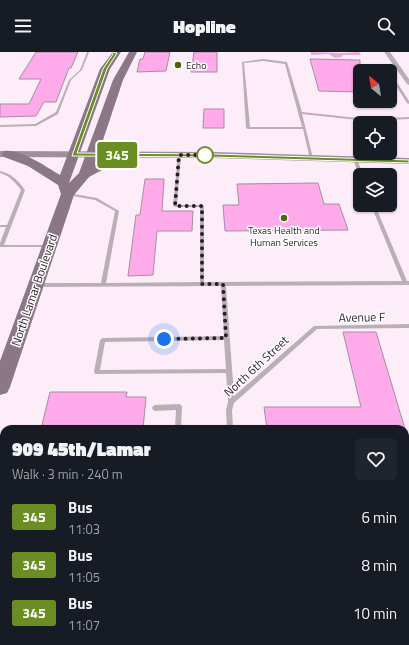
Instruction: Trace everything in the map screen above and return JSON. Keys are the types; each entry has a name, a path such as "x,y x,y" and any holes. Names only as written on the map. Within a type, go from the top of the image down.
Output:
{"main road":[{"name":"North Lamar Boulevard","path":"0,387 3,371 50,246 74,154 105,69 115,52"},
{"name":"North Lamar Boulevard","path":"66,189 85,174 93,155 118,80 131,53"},
{"path":"4,154 179,155 353,159"},
{"path":"4,154 32,163 66,189"},
{"path":"85,174 111,160 128,155"},
{"path":"382,160 409,161"}],"street":[{"path":"387,52 409,83"}],"lane":[{"path":"0,126 36,125 57,113 70,80 81,70 88,52"},
{"path":"304,128 248,128 243,62 263,60 286,63 304,128 311,158"},
{"path":"397,85 409,103"},
{"path":"300,113 367,120 409,118"},
{"path":"179,155 175,206 202,206 202,284"},
{"path":"0,172 7,173 16,179 23,190 0,246 50,246"},
{"path":"66,189 96,199 117,211 103,285"},
{"path":"36,285 407,283 376,212"},
{"path":"0,226 9,226"},
{"path":"223,284 231,402"},
{"name":"Avenue F","path":"316,327 409,326"},
{"name":"North 6th Street","path":"230,425 229,410 231,402 316,327"},
{"path":"226,338 103,340 97,372 228,371"},
{"path":"154,408 179,407 178,425"}],"shaded area":[{"path":"311,52 359,52 361,55 343,55 342,57 335,58 329,54 311,55"}],"building":[{"path":"36,52 78,52 71,68 69,68 56,102 44,102 36,116 0,117 0,104 29,104 41,79 19,79"},
{"path":"145,52 170,52 166,71 137,72 140,59 143,59"},
{"path":"194,52 217,52 217,72 191,72"},
{"path":"310,59 360,60 360,64 353,64 353,92 319,91"},
{"path":"204,109 224,109 224,128 203,128"},
{"path":"145,179 164,179 162,211 193,211 192,231 157,231 153,275 128,276 136,215 140,215"},
{"name":"Texas Health and Human Services","path":"318,183 324,204 339,204 348,230 225,231 223,205 239,205 237,184"},
{"path":"343,332 376,332 404,425 266,425 264,407 361,407"},
{"path":"50,392 127,392 126,397 146,397 143,425 42,425"}],"bus line":[{"name":"345","path":"112,52 116,53 105,69 95,93 74,154 213,155 409,161"}],"place":[{"name":"Echo","path":"178,65"},
{"name":"Texas Health and Human Services","path":"284,218"}],"route":[{"path":"164,339 226,338 223,284 202,284 202,206 175,206 177,163 179,155 205,155"}]}
